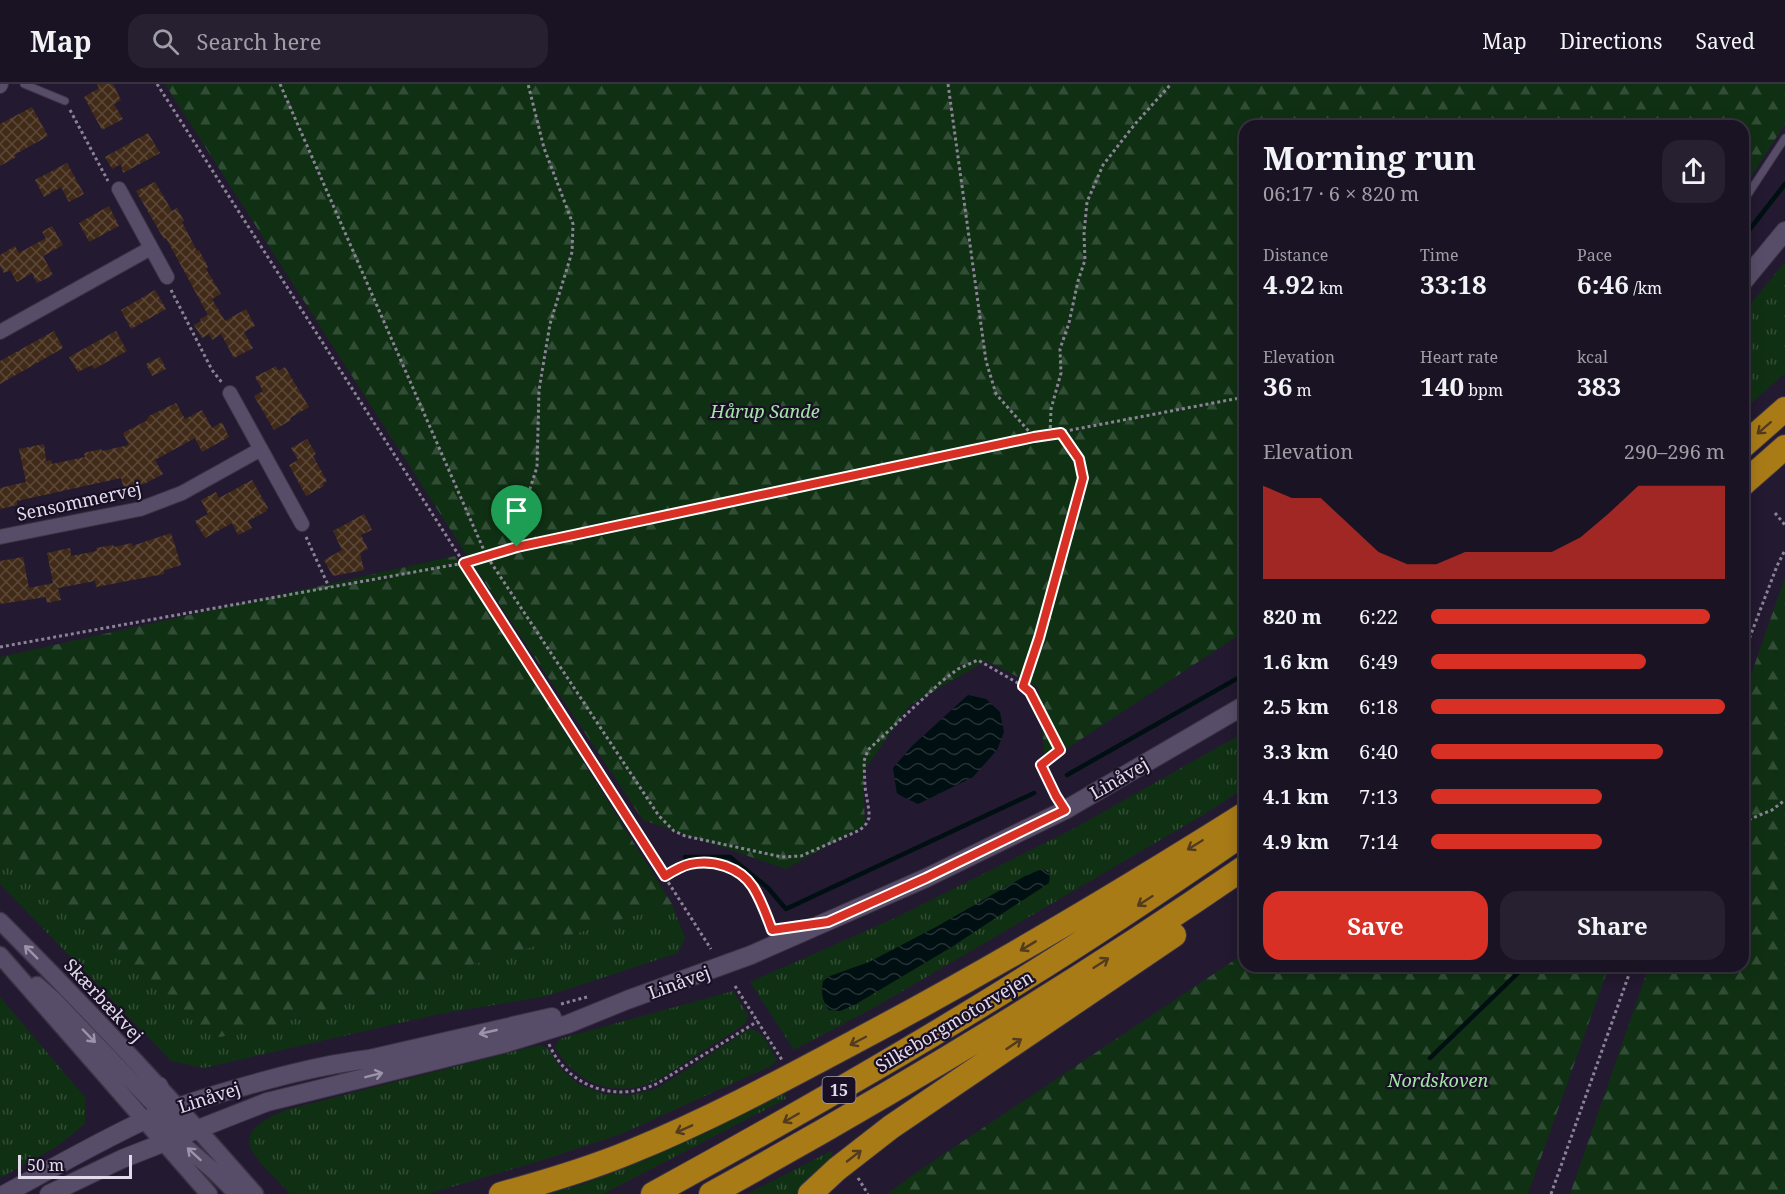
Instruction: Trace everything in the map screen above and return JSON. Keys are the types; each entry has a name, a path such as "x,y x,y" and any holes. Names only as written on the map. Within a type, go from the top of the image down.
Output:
{"highway":[{"path":"1749,441 1785,409"},
{"path":"1749,479 1785,447"},
{"path":"501,1194 582,1170 629,1153 753,1096 956,988 1132,885 1239,818"},
{"name":"Silkeborgmotorvejen","path":"653,1194 812,1106 1021,981 1151,897 1239,836"},
{"name":"Silkeborgmotorvejen","path":"711,1194 909,1082 1026,1011 1239,871"},
{"path":"810,1194 837,1169 891,1127 1239,890"}],"main road":[{"path":"1749,275 1785,231"},
{"name":"Linåvej","path":"170,1125 516,1040 568,1024 751,955 926,878 1065,810 1239,708"},
{"name":"Linåvej","path":"170,1125 257,1092 344,1070 369,1059 627,1000"},
{"path":"159,1086 170,1125"},
{"path":"5,1194 86,1150 170,1125"},
{"path":"37,1194 68,1174 139,1136 170,1125"},
{"path":"49,1194 122,1159 170,1125"}],"street":[{"path":"119,189 167,277"},
{"path":"0,333 151,248"},
{"path":"230,393 302,524"},
{"name":"Sensommervej","path":"0,537 140,509 182,493 261,448"},
{"name":"Skærbækvej","path":"0,921 159,1086"},
{"path":"0,954 54,1000 237,1194"},
{"path":"170,1125 208,1194"},
{"path":"170,1125 255,1194"}],"lane":[{"path":"24,84 65,101"},
{"path":"1749,193 1785,138"},
{"path":"1060,750 1041,765 1065,810"}],"path":[{"path":"157,84 711,949"},
{"path":"280,84 486,555 659,816 674,831 686,836 782,857 801,856 860,830 867,824 869,818 864,778 864,761 868,750 942,681 958,669 978,660 1030,692 1060,750"},
{"path":"517,547 515,535 537,467 539,390 550,324 572,252 573,224 544,148 528,84"},
{"path":"948,84 986,361 996,394 1034,437"},
{"path":"1050,434 1051,409 1061,373 1060,349 1085,260 1086,202 1103,165 1135,124 1171,84"},
{"path":"65,101 107,180 119,189"},
{"path":"167,277 169,288 212,370 230,393"},
{"path":"0,647 464,563 517,547 1034,437 1239,398"},
{"path":"1023,686 1039,638 1083,478 1079,459 1061,433"},
{"path":"1775,513 1785,525"},
{"path":"302,524 303,533 329,587"},
{"path":"1749,639 1785,550"},
{"path":"1749,820 1772,810 1785,800"},
{"path":"665,876 683,866 697,863 718,864 731,868 752,886 772,930"},
{"path":"706,956 717,952"},
{"path":"1551,1194 1630,972"},
{"path":"735,986 783,1061"},
{"path":"551,1006 595,995"},
{"path":"547,1040 559,1062 578,1080 592,1088 626,1093 642,1090 658,1083 758,1021"},
{"path":"857,1176 868,1194"}],"green space":[{"name":"Hårup Sande","path":"165,84 1785,84 1785,124 1749,180 1749,120 1239,120 1239,635 1045,763 1038,687 986,661 910,705 863,772 865,825 786,869 643,820 466,554"},
{"path":"1785,262 1785,373 1749,406 1749,306"},
{"path":"455,556 672,904 258,1030 214,1038 0,845 0,657"},
{"path":"1785,577 1785,1194 1570,1194 1647,972 1749,972 1749,681"},
{"path":"1239,735 1239,792 877,1006 794,1050 750,982 895,918 1071,830"},
{"path":"0,845 114,950 258,1030 672,904 685,938 678,953 547,996 439,1014 204,1068 171,1061 0,884"},
{"name":"Nordskoven","path":"1239,957 1239,972 1607,972 1528,1194 887,1194"},
{"path":"733,991 748,1015 746,1023 668,1074 644,1085 629,1088 601,1086 576,1072 555,1048 559,1039"},
{"path":"0,997 85,1097 85,1124 56,1147 0,1178"},
{"path":"749,1029 759,1032 769,1045 777,1060 771,1066 621,1134 428,1194 290,1194 256,1157 251,1147 250,1137 255,1128 289,1109 539,1045 547,1048 563,1071 580,1085 605,1094 630,1095 656,1089"},
{"path":"784,1091 786,1099 603,1194 549,1194 589,1182"},
{"path":"831,1151 836,1161 798,1194 747,1194"}],"water":[{"path":"968,695 986,699 1000,712 1004,732 997,750 973,777 918,804 897,794 893,768 912,746"},
{"path":"1042,869 1050,873 1049,883 950,948 856,1004 840,1011 829,1010 823,1000 822,989 823,981 830,976 869,962 1025,876"}],"building":[{"path":"97,84 113,84 121,100 114,104 123,119 102,130 84,97 99,88"},
{"path":"32,107 48,136 14,155 16,157 0,166 0,124"},
{"path":"148,133 160,153 123,173 121,164 112,169 105,157"},
{"path":"67,163 84,194 69,202 61,187 44,197 35,180"},
{"path":"155,182 172,211 177,208 197,251 199,250 208,267 206,269 221,294 212,299 225,321 246,309 255,326 244,332 253,348 234,358 221,334 212,340 209,334 202,338 194,325 208,315 166,238 164,239 136,191"},
{"path":"109,206 119,226 89,242 79,223"},
{"path":"52,226 63,245 43,256 53,275 37,283 32,273 17,282 10,270 4,273 0,266 0,255 15,246 19,253 46,238 42,232"},
{"path":"155,290 166,309 131,329 121,310"},
{"path":"54,331 63,348 0,384 0,361"},
{"path":"116,331 127,351 94,369 92,365 78,372 69,357"},
{"path":"160,357 166,369 152,376 146,364"},
{"path":"276,366 278,371 285,367 309,407 274,430 254,396 263,391 255,377"},
{"path":"176,403 185,419 202,410 212,428 222,422 229,437 202,452 195,438 155,460 163,474 144,484 124,489 121,478 17,501 17,505 0,509 0,488 26,482 19,449 44,444 46,461 51,460 52,464 85,457 84,453 129,445 123,433 146,421 149,416"},
{"path":"307,439 316,454 313,456 327,481 323,483 324,486 306,496 289,465 298,460 291,448"},
{"path":"252,480 268,508 267,511 248,521 252,528 238,535 232,523 205,538 195,521 208,514 201,500 216,492 219,498"},
{"path":"364,514 372,530 361,535 368,549 360,553 364,570 333,576 324,560 342,550 333,531"},
{"path":"171,533 181,565 163,571 164,574 96,587 95,581 58,588 61,600 47,603 46,597 0,604 0,561 23,557 29,588 53,583 47,553 70,548 71,556 113,545 114,547 132,543 132,546"}],"waterway":[{"path":"1749,230 1785,184"},
{"path":"1067,775 1239,677"},
{"path":"685,857 730,857 768,888 786,909 1034,793"},
{"path":"1430,1058 1519,972"}],"route":[{"path":"1061,433 1079,459 1083,478 1039,638 1023,686 1030,692 1060,750 1041,765 1065,810 926,878 828,922 772,930 752,886 731,868 704,862 683,866 665,876 464,563 517,547 1061,433"}]}
